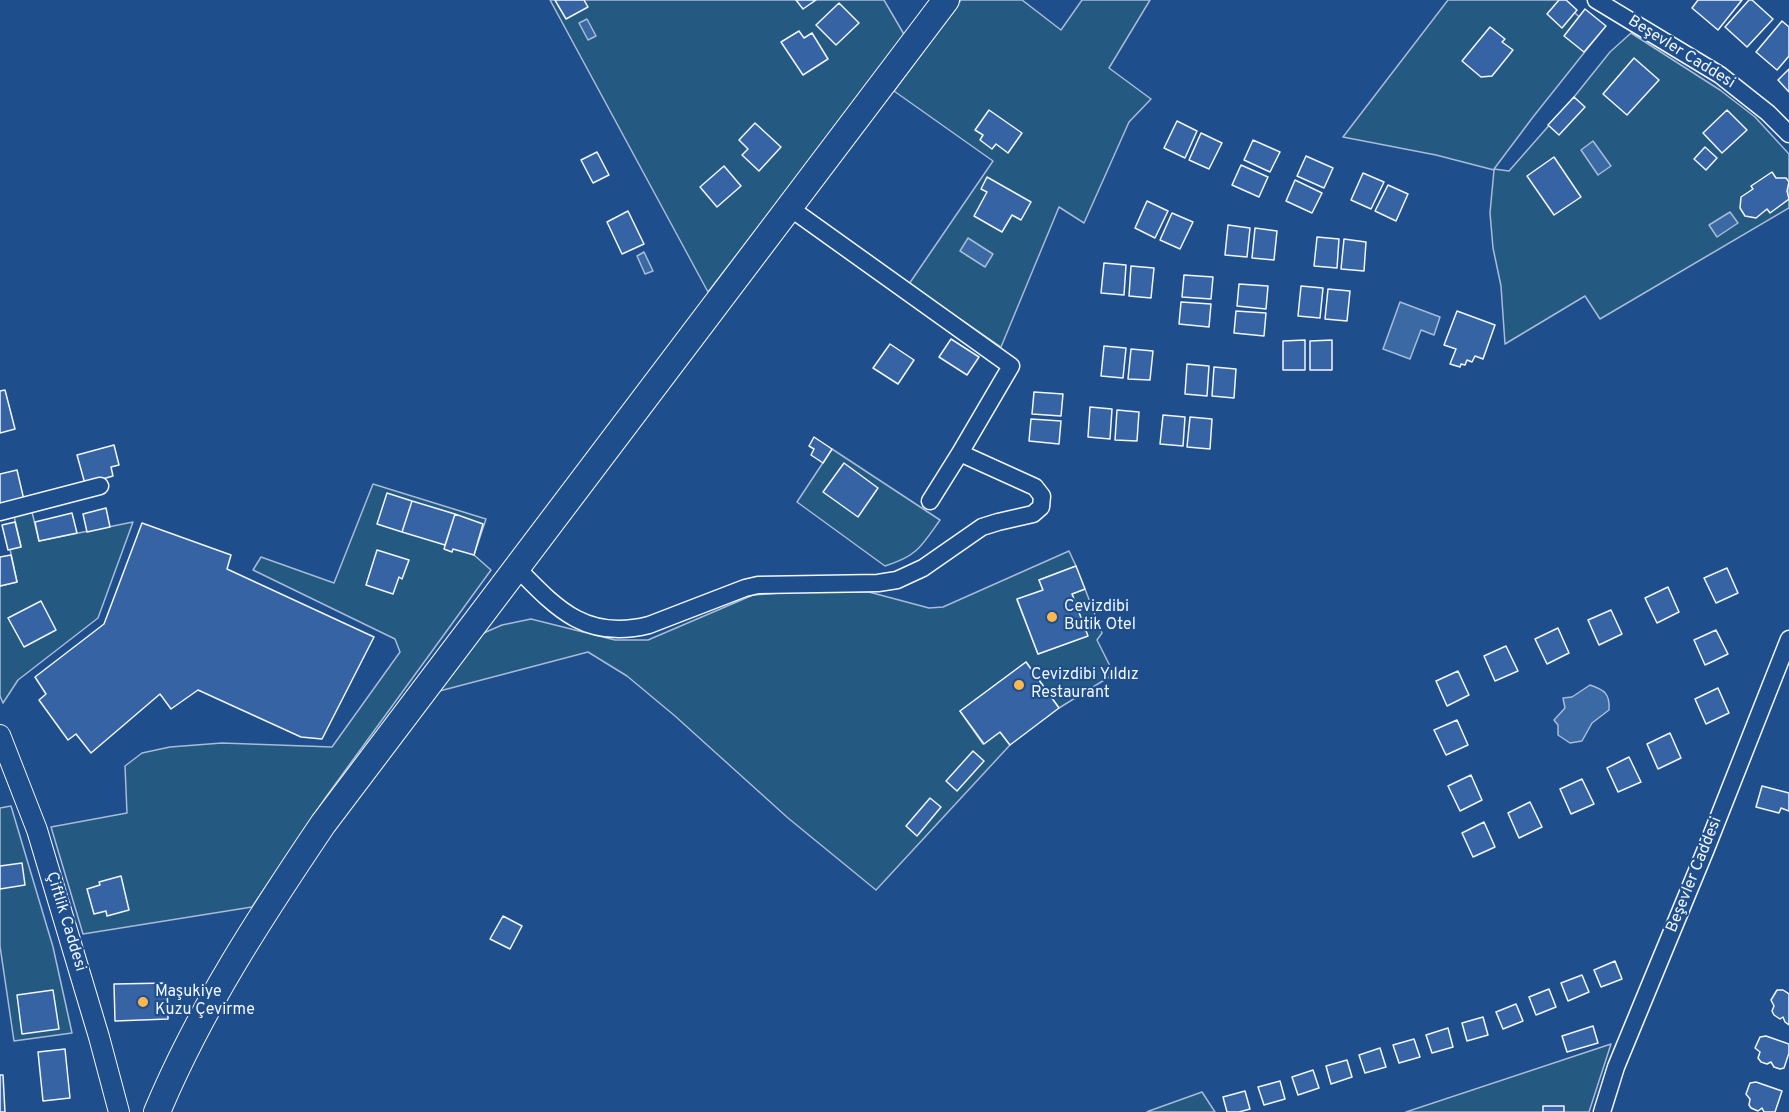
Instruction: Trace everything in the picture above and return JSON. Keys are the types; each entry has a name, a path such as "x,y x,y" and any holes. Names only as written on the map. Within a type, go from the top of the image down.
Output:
{"main road":[{"path":"157,1112 192,1037 270,902 323,824 946,0"}],"street":[{"name":"Beşevler Caddesi","path":"1596,0 1720,75 1750,98 1789,134"},
{"path":"790,208 1011,366 930,501"},
{"path":"516,567 565,614 590,626 619,630 649,625 758,585 878,583 897,580 923,568 982,527 1033,514 1041,507 1042,496 1035,487 960,453"},
{"path":"0,512 100,486"},
{"name":"Beşevler Caddesi","path":"1602,1112 1619,1057 1706,849 1789,639"},
{"name":"Çiftlik Caddesi","path":"0,735 37,830 120,1112"}],"shaded area":[{"path":"550,0 884,0 905,36 708,292"},
{"path":"961,0 1022,0 1061,30 1082,0 1150,0 1109,68 1151,99 1129,122 1084,223 1059,207 1001,347 909,284 993,161 894,91"},
{"path":"1448,0 1560,0 1599,34 1494,169 1509,171 1610,52 1631,33 1720,90 1755,117 1789,154 1789,208 1600,319 1585,296 1505,344 1501,286 1493,248 1490,213 1494,170 1436,155 1343,137"},
{"path":"587,19 596,36 588,40 579,23"},
{"path":"1593,141 1611,166 1598,175 1581,150"},
{"path":"1730,212 1738,223 1717,237 1709,225"},
{"path":"968,238 993,254 985,267 960,251"},
{"path":"644,252 653,271 645,274 637,256"},
{"path":"1400,302 1440,317 1434,335 1421,330 1410,359 1383,349"},
{"path":"832,449 940,520 923,544 911,554 885,566 797,502"},
{"path":"373,484 486,519 474,555 491,570 326,797 252,907 83,934 51,827 127,813 125,766 142,753 170,747 222,743 332,747 400,652 395,639 253,570 261,557 334,583"},
{"path":"32,512 39,541 133,522 98,618 18,680 3,703 0,696 0,586 17,582 10,549 21,546 14,516"},
{"path":"1069,551 1076,566 1039,580 1043,590 1017,600 1038,654 1087,636 1072,594 1085,589 1102,633 1097,640 1114,674 1059,708 1026,662 960,711 983,744 1000,732 1010,745 876,890 788,818 627,676 588,652 432,693 479,635 502,625 531,619 615,640 648,640 753,595 795,592 869,592 929,608 943,607"},
{"path":"1590,685 1606,693 1609,710 1592,723 1582,741 1570,743 1558,735 1558,725 1554,720 1565,708 1563,698 1572,697"},
{"path":"11,806 53,947 72,1033 14,1041 0,946 0,808"},
{"path":"1611,1044 1589,1112 1406,1112"},
{"path":"1202,1092 1215,1112 1147,1112 1149,1111"}],"building":[{"path":"555,0 584,0 588,7 566,19"},
{"path":"796,0 816,0 803,9"},
{"path":"1559,0 1566,0 1577,10 1562,28 1547,14"},
{"path":"1698,0 1742,0 1718,30 1692,8"},
{"path":"1749,0 1752,0 1773,19 1747,47 1725,27"},
{"path":"839,3 859,23 836,45 816,25"},
{"path":"1585,9 1606,26 1584,52 1564,36"},
{"path":"1782,21 1789,27 1789,56 1777,70 1756,52"},
{"path":"1490,27 1505,39 1502,42 1513,50 1492,76 1481,77 1462,61"},
{"path":"799,31 804,38 812,33 828,59 803,75 781,42"},
{"path":"1634,58 1659,80 1627,115 1603,94"},
{"path":"1789,69 1789,92 1778,80"},
{"path":"1574,97 1585,107 1559,135 1548,125"},
{"path":"989,110 1022,133 1008,153 996,144 992,149 980,140 983,135 975,130"},
{"path":"1727,110 1747,130 1722,153 1703,133"},
{"path":"1177,121 1197,131 1185,158 1164,148"},
{"path":"755,123 781,147 759,171 742,155 748,149 739,140"},
{"path":"1201,133 1222,143 1209,169 1189,160"},
{"path":"1253,140 1280,152 1270,172 1244,160"},
{"path":"1705,147 1717,158 1706,170 1694,159"},
{"path":"597,152 609,175 593,183 581,160"},
{"path":"1306,156 1333,168 1324,188 1297,176"},
{"path":"1554,157 1581,197 1554,215 1527,176"},
{"path":"1241,165 1268,177 1259,197 1232,185"},
{"path":"724,166 741,186 717,207 700,187"},
{"path":"1772,172 1776,178 1786,178 1789,182 1787,191 1789,199 1770,213 1767,209 1756,218 1745,216 1740,208 1741,197 1753,189 1751,186"},
{"path":"1363,173 1384,182 1371,209 1351,200"},
{"path":"987,177 1031,202 1021,220 1012,215 1002,232 974,216 987,192 981,189"},
{"path":"1295,180 1322,193 1312,213 1286,201"},
{"path":"1388,185 1408,194 1396,221 1375,211"},
{"path":"1147,201 1168,211 1155,238 1135,228"},
{"path":"628,211 644,244 622,254 607,222"},
{"path":"1172,213 1193,222 1180,249 1160,240"},
{"path":"1228,225 1250,228 1247,257 1225,255"},
{"path":"1255,228 1277,231 1274,260 1252,258"},
{"path":"1317,237 1339,239 1337,268 1314,266"},
{"path":"1344,239 1366,242 1364,271 1341,269"},
{"path":"1104,263 1126,265 1124,295 1101,293"},
{"path":"1131,266 1154,268 1151,298 1129,296"},
{"path":"1184,275 1213,277 1211,299 1182,297"},
{"path":"1239,284 1268,286 1266,309 1237,306"},
{"path":"1301,286 1323,288 1320,318 1298,316"},
{"path":"1328,289 1350,291 1347,321 1325,319"},
{"path":"1181,302 1211,304 1209,327 1179,324"},
{"path":"1236,311 1266,313 1264,336 1234,333"},
{"path":"1457,311 1495,325 1483,359 1475,356 1472,362 1467,360 1465,365 1461,364 1460,367 1450,364 1456,349 1444,345"},
{"path":"951,339 979,357 967,375 939,357"},
{"path":"1305,340 1305,370 1283,370 1283,341"},
{"path":"1332,340 1332,370 1310,370 1310,341"},
{"path":"890,344 914,360 898,384 873,368"},
{"path":"1104,346 1126,348 1123,378 1101,376"},
{"path":"1131,349 1153,351 1150,380 1128,379"},
{"path":"1187,364 1209,366 1207,396 1185,394"},
{"path":"1214,367 1236,369 1234,398 1212,396"},
{"path":"5,390 15,429 0,433 0,391"},
{"path":"1034,392 1063,394 1061,416 1032,414"},
{"path":"1090,407 1112,409 1110,439 1088,437"},
{"path":"1117,410 1139,412 1137,441 1115,440"},
{"path":"1163,415 1185,417 1183,446 1160,444"},
{"path":"1190,417 1212,419 1210,449 1187,447"},
{"path":"1031,419 1061,421 1059,444 1029,441"},
{"path":"814,437 832,449 823,463 811,455 814,449 809,446"},
{"path":"114,445 119,465 111,467 113,476 85,484 77,455"},
{"path":"844,463 878,488 858,517 823,492"},
{"path":"17,470 24,500 0,506 0,474"},
{"path":"387,493 412,501 402,532 377,524"},
{"path":"412,501 455,514 445,545 402,532"},
{"path":"106,508 110,527 87,532 83,514"},
{"path":"72,513 77,533 39,541 35,522"},
{"path":"455,514 483,524 474,555 444,549"},
{"path":"15,522 21,547 8,550 2,525"},
{"path":"142,523 231,555 227,569 374,637 322,739 301,737 198,690 171,709 160,694 91,753 76,734 68,740 39,700 46,694 35,677 104,624"},
{"path":"377,550 409,560 402,579 399,577 393,594 366,585"},
{"path":"11,555 17,582 0,586 0,557"},
{"name":"Cevizdibi Butik Otel","path":"1076,566 1085,589 1072,594 1088,636 1038,654 1017,599 1043,590 1039,580"},
{"path":"1727,568 1738,593 1716,603 1704,578"},
{"path":"1668,587 1679,612 1657,623 1645,598"},
{"path":"41,601 56,630 24,647 8,618"},
{"path":"1611,610 1622,634 1599,645 1588,620"},
{"path":"1558,628 1569,653 1547,664 1535,639"},
{"path":"1716,630 1728,654 1705,665 1694,640"},
{"path":"1506,646 1518,671 1495,681 1484,656"},
{"name":"Cevizdibi Yıldız Restaurant","path":"1026,662 1059,708 1010,745 1000,732 984,744 960,711"},
{"path":"1458,671 1469,695 1447,706 1436,681"},
{"path":"1718,688 1729,713 1706,724 1695,699"},
{"path":"1457,720 1468,745 1446,755 1434,730"},
{"path":"1670,733 1681,758 1658,769 1647,744"},
{"path":"973,751 984,761 957,791 946,781"},
{"path":"1629,757 1641,782 1618,792 1607,768"},
{"path":"1471,775 1482,800 1460,811 1448,786"},
{"path":"1582,779 1594,804 1571,814 1560,789"},
{"path":"1762,786 1789,793 1789,811 1781,808 1779,813 1756,807"},
{"path":"930,798 941,807 917,836 906,826"},
{"path":"1530,802 1542,827 1519,838 1508,813"},
{"path":"1484,822 1495,847 1473,857 1462,833"},
{"path":"22,863 25,885 0,889 0,866"},
{"path":"121,876 129,910 107,916 106,911 94,914 87,889 100,885 99,882"},
{"path":"503,916 522,926 510,949 490,939"},
{"path":"1615,961 1622,979 1601,987 1594,970"},
{"path":"1582,975 1589,992 1568,1001 1561,983"},
{"path":"167,983 168,1019 115,1021 114,984"},
{"path":"1549,989 1556,1007 1536,1015 1529,997"},
{"path":"53,990 59,1029 22,1034 17,995"},
{"path":"1777,990 1783,990 1789,994 1789,1025 1783,1017 1780,1019 1772,1011 1774,1006 1771,1000"},
{"path":"1516,1004 1523,1021 1503,1029 1496,1012"},
{"path":"1483,1017 1488,1035 1467,1041 1462,1023"},
{"path":"1593,1026 1598,1043 1567,1052 1562,1036"},
{"path":"1448,1028 1453,1047 1432,1053 1426,1035"},
{"path":"1766,1036 1789,1044 1789,1053 1784,1068 1774,1067 1771,1062 1767,1064 1761,1062 1758,1058 1760,1052 1755,1048 1760,1037"},
{"path":"1414,1039 1420,1057 1399,1063 1393,1045"},
{"path":"1380,1048 1386,1067 1365,1073 1359,1055"},
{"path":"65,1049 70,1098 43,1101 38,1052"},
{"path":"1347,1060 1352,1077 1331,1084 1326,1066"},
{"path":"1313,1070 1319,1088 1298,1095 1292,1077"},
{"path":"0,1075 3,1075 5,1112 0,1112"},
{"path":"1280,1081 1285,1099 1264,1105 1258,1087"},
{"path":"1756,1082 1782,1091 1775,1112 1764,1112 1762,1108 1758,1111 1749,1105 1750,1099 1746,1094 1750,1083"},
{"path":"1245,1091 1250,1109 1227,1112 1223,1097"},
{"path":"1543,1106 1564,1106 1564,1112 1543,1112"}],"place":[{"name":"Cevizdibi Butik Otel","path":"1052,617"},
{"name":"Cevizdibi Yıldız Restaurant","path":"1019,685"},
{"name":"Maşukiye Kuzu Çevirme","path":"143,1002"}]}
